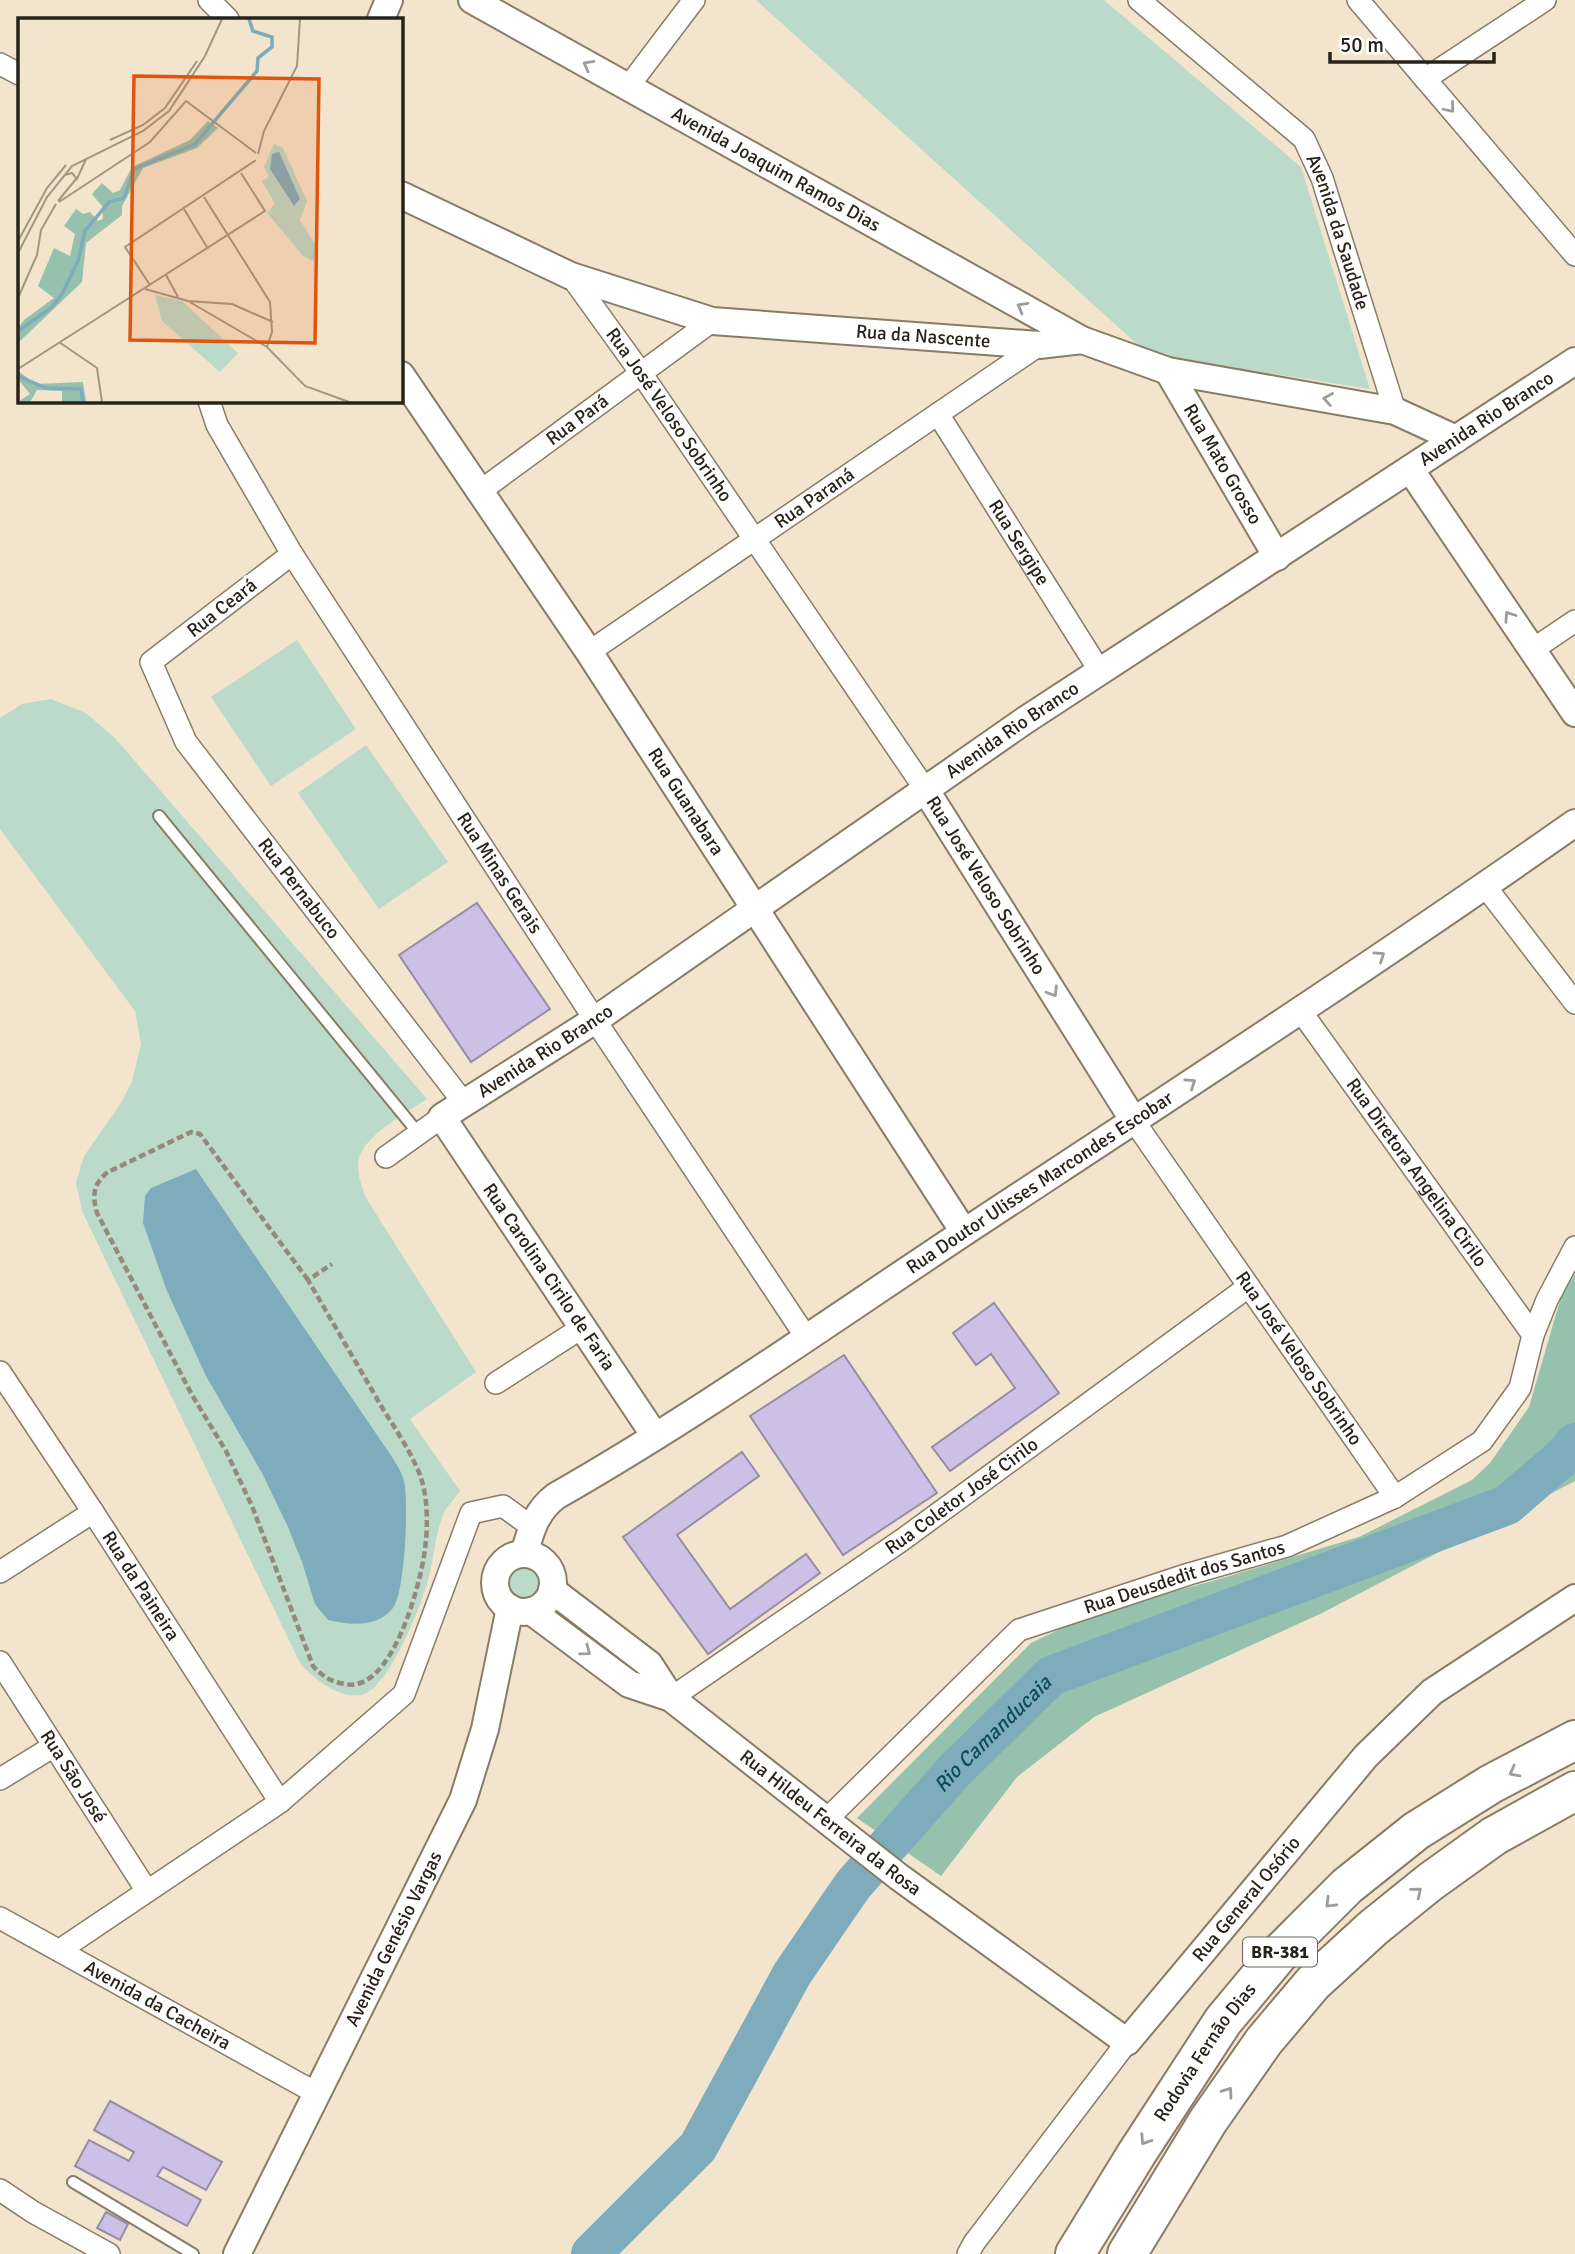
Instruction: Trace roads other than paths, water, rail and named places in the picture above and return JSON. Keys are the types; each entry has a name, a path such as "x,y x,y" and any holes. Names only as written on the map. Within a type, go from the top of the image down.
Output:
{"highway":[{"name":"Rodovia Fernão Dias","path":"1075,2254 1223,2021 1278,1955 1347,1886 1416,1831 1491,1784 1575,1740"},
{"name":"BR-381","path":"1127,2254 1208,2121 1264,2041 1313,1983 1373,1928 1430,1882 1494,1836 1575,1791"}],"street":[{"path":"209,0 227,18"},
{"path":"381,18 389,0"},
{"name":"Avenida Joaquim Ramos Dias","path":"471,0 1082,340"},
{"path":"628,87 694,0"},
{"name":"Avenida da Saudade","path":"1139,0 1304,139 1322,178 1395,411"},
{"path":"1358,0 1575,255"},
{"path":"1425,79 1545,0"},
{"path":"0,64 18,73"},
{"name":"Rua da Nascente","path":"402,195 571,276 712,321 1039,345 1082,340 1168,371 1395,411 1455,439"},
{"name":"Rua José Veloso Sobrinho","path":"571,276 641,373 925,789 1134,1121 1395,1497"},
{"name":"Rua Pará","path":"479,492 712,321"},
{"name":"Rua Paraná","path":"589,652 1039,345"},
{"name":"Avenida Rio Branco","path":"386,1157 464,1103 595,1020 1024,721 1575,361"},
{"name":"Rua Mato Grosso","path":"1168,371 1277,557"},
{"name":"Rua Guanabara","path":"402,376 589,652 964,1232"},
{"name":"Rua Minas Gerais","path":"209,402 216,425 292,554 595,1020 806,1337"},
{"name":"Rua Sergipe","path":"938,414 1101,673"},
{"path":"1410,469 1575,713"},
{"name":"Rua Ceará","path":"151,662 292,554"},
{"path":"1532,650 1575,621"},
{"name":"Rua Pernabuco","path":"151,662 186,742 464,1103"},
{"name":"Rua Doutor Ulisses Marcondes Escobar","path":"524,1554 532,1527 544,1505 556,1496 655,1437 1134,1121 1575,823"},
{"path":"1485,886 1575,1003"},
{"name":"Rua Diretora Angelina Cirilo","path":"1300,1010 1533,1335"},
{"name":"Rua Carolina Cirilo de Faria","path":"442,1118 655,1437"},
{"name":"Rua Deusdedit dos Santos","path":"825,1821 1019,1630 1189,1574 1287,1546 1395,1497 1482,1441 1520,1388 1533,1335 1547,1300 1575,1247"},
{"name":"Rua Coletor José Cirilo","path":"671,1698 902,1540 1248,1287"},
{"path":"496,1383 583,1327"},
{"name":"Rua da Paineira","path":"0,1372 280,1802"},
{"path":"61,1950 280,1802 404,1694 471,1513 503,1506 532,1527"},
{"path":"0,1572 93,1512"},
{"path":"524,1554 534,1555 549,1567 552,1590 545,1602 520,1609 497,1594 495,1575 506,1559 524,1554"},
{"path":"552,1590 649,1664 671,1698"},
{"name":"Rua General Osório","path":"968,2254 1127,2042 1366,1756 1432,1692 1575,1598"},
{"name":"Rua Hildeu Ferreira da Rosa","path":"520,1609 629,1684 671,1698 899,1877 1127,2042"},
{"name":"Avenida Genésio Vargas","path":"237,2254 463,1800 520,1609"},
{"name":"Rua São José","path":"0,1662 147,1891"},
{"path":"0,1779 54,1746"},
{"name":"Avenida da Cacheira","path":"0,1918 316,2093"},
{"path":"0,2190 33,2212 109,2254"}],"lane":[{"path":"159,816 419,1134"},
{"path":"73,2182 193,2254"}],"water":[{"path":"196,1169 402,1474 406,1526 400,1585 393,1608 379,1619 354,1624 328,1620 315,1604 288,1527 262,1473 206,1376 167,1291 143,1223 145,1196 151,1188"}],"waterway":[{"name":"Rio Camanducaia","path":"591,2254 698,2147 792,1974 853,1885 954,1771 1051,1676 1507,1505 1565,1455 1575,1443"}]}
